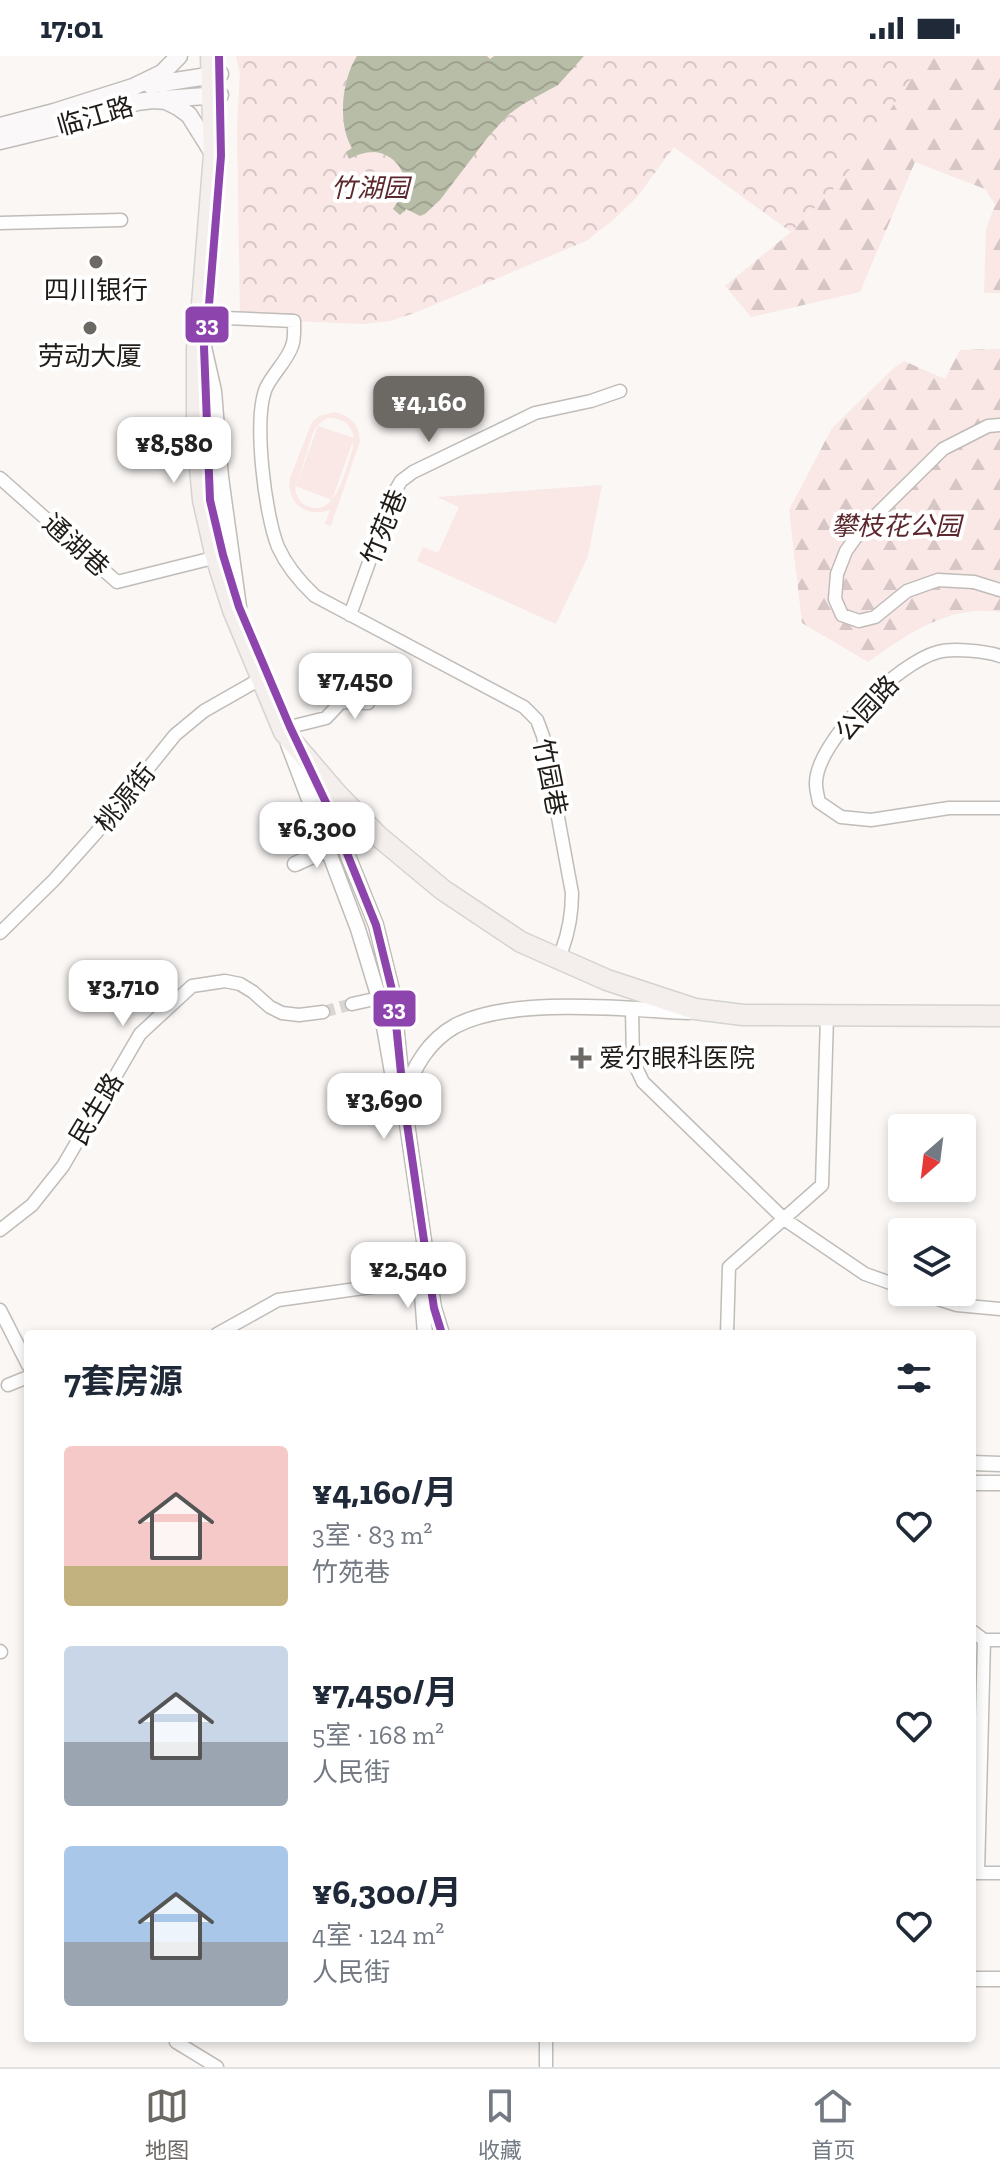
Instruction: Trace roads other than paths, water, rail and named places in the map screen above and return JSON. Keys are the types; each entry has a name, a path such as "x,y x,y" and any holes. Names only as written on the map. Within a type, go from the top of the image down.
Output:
{"highway":[{"path":"205,317 216,76"},
{"path":"216,76 221,156 200,347 210,500 236,609 262,678 287,730 303,754 378,836 443,890 521,942 607,980 695,1009 743,1015 1000,1016"},
{"path":"236,609 287,730 408,851 487,909 562,950 653,985 741,1005 1000,1003"}],"main road":[{"name":"临江路","path":"0,126 133,87 162,73 179,56"},
{"path":"133,87 216,76"},
{"path":"153,100 216,76"},
{"name":"临江路","path":"0,141 153,100 166,101 189,115 214,155"}],"street":[{"path":"0,223 121,220"},
{"name":"竹园巷","path":"205,317 294,321 293,345 266,389 261,408 268,507 277,545 292,574 315,596 524,707 537,720 543,736 572,893 569,932 562,950"},
{"path":"200,347 189,436 194,500 209,559 236,609"},
{"name":"竹苑巷","path":"350,615 387,509 401,481 413,472 535,413 591,401 620,391"},
{"path":"1000,425 988,426 943,449 861,530 846,551 837,574 835,599 842,615 859,621 875,617 907,591 938,580 974,582 1000,590"},
{"name":"通湖巷","path":"0,478 117,582 209,559"},
{"name":"公园路","path":"1000,656 986,651 939,651 902,670 849,719 825,756 815,782 819,802 841,817 871,820 949,808 1000,808"},
{"path":"394,662 388,661 368,703 341,702 326,718 287,730 336,847 376,925 393,994 425,1281 425,1330"},
{"name":"桃源街","path":"0,933 65,869 175,735 204,711 262,678"},
{"path":"303,754 336,847 379,998 425,1281 439,1330"},
{"path":"295,864 336,847 378,836 408,851"},
{"name":"民生路","path":"0,1230 32,1205 63,1166 140,1034 192,986 225,981 240,984 282,1013 299,1015 323,1012"},
{"path":"352,1004 379,998"},
{"path":"404,1103 408,1086 424,1055 454,1027 475,1018 519,1009 565,1007 743,1015"},
{"path":"632,1009 633,1061 643,1082 784,1219 865,1274 888,1282"},
{"path":"727,1330 729,1267 822,1185 827,1016"},
{"path":"224,1330 278,1300 425,1281"},
{"path":"968,1306 1000,1309"},
{"path":"0,1310 24,1357"},
{"path":"8,1385 24,1379"},
{"path":"976,1463 1000,1464"},
{"path":"976,1483 1000,1483"},
{"path":"976,1634 984,1640 1000,1640"},
{"path":"976,1847 984,1640"},
{"path":"976,1873 1000,1873"},
{"path":"976,1979 1000,1979"},
{"path":"176,2042 217,2067"},
{"path":"546,2042 546,2067"}],"water":[{"path":"357,56 487,56 490,59 494,56 584,56 558,85 508,115 440,200 420,216 406,209 400,215 393,209 405,185 402,171 393,160 374,152 349,159 346,152 352,148 344,126 343,101"}],"tunnel":[{"path":"323,1012 352,1004"}],"place":[{"name":"四川银行","path":"96,262"},
{"name":"劳动大厦","path":"90,328"},
{"name":"爱尔眼科医院","path":"581,1058"}],"park label":[{"name":"竹湖园","path":"370,188"},
{"name":"攀枝花公园","path":"896,526"}]}
